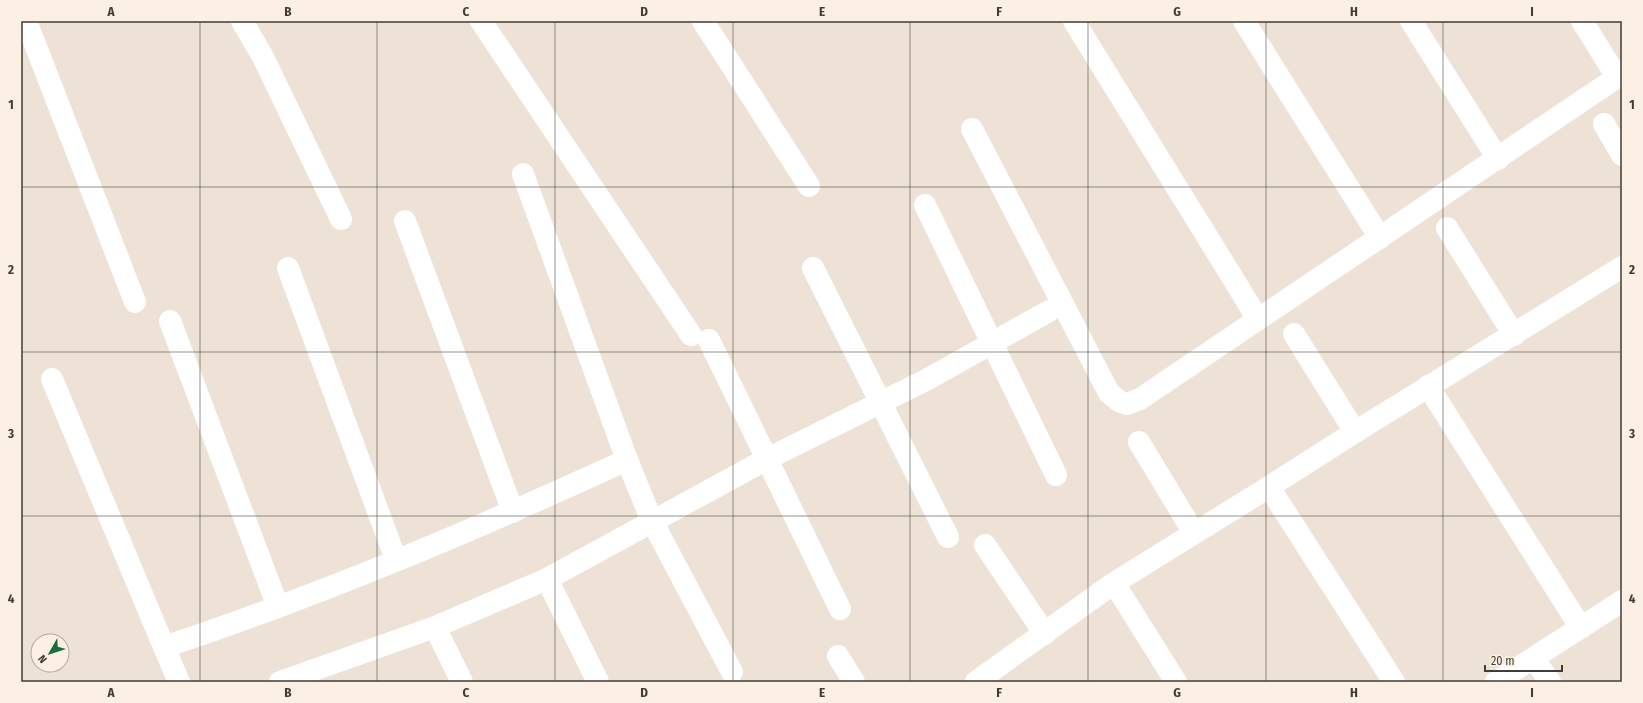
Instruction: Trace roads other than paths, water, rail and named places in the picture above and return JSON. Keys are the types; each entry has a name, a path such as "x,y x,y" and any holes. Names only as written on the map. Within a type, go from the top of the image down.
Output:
{"street":[{"path":"26,21 135,302"},
{"path":"242,21 263,57 341,219"},
{"path":"481,21 700,337 767,459 840,609"},
{"path":"1074,21 1258,319"},
{"path":"1244,21 1380,238"},
{"path":"1411,21 1498,158"},
{"path":"972,129 1109,392 1119,401 1127,404 1140,399 1619,76 1582,21"},
{"path":"706,22 809,186"},
{"path":"1604,124 1622,155"},
{"path":"522,174 627,460 652,521 732,672"},
{"path":"925,205 1056,476"},
{"path":"405,221 513,512"},
{"path":"1447,228 1514,335"},
{"path":"288,268 396,560"},
{"path":"813,268 948,537"},
{"path":"976,682 1045,634 1114,583 1428,386 1620,272"},
{"path":"280,682 315,677 546,579 767,459 928,379 1049,311"},
{"path":"170,321 278,607"},
{"path":"1294,334 1355,432"},
{"path":"52,380 178,682"},
{"path":"1428,386 1582,628"},
{"path":"1139,442 1194,533"},
{"path":"164,647 278,607 396,560 513,512 627,460"},
{"path":"1269,487 1394,682"},
{"path":"985,545 1045,634"},
{"path":"546,579 598,682"},
{"path":"1114,583 1176,682"},
{"path":"1496,682 1534,659 1622,601"},
{"path":"434,627 462,682"},
{"path":"838,656 854,682"},
{"path":"1534,659 1550,682"}]}
